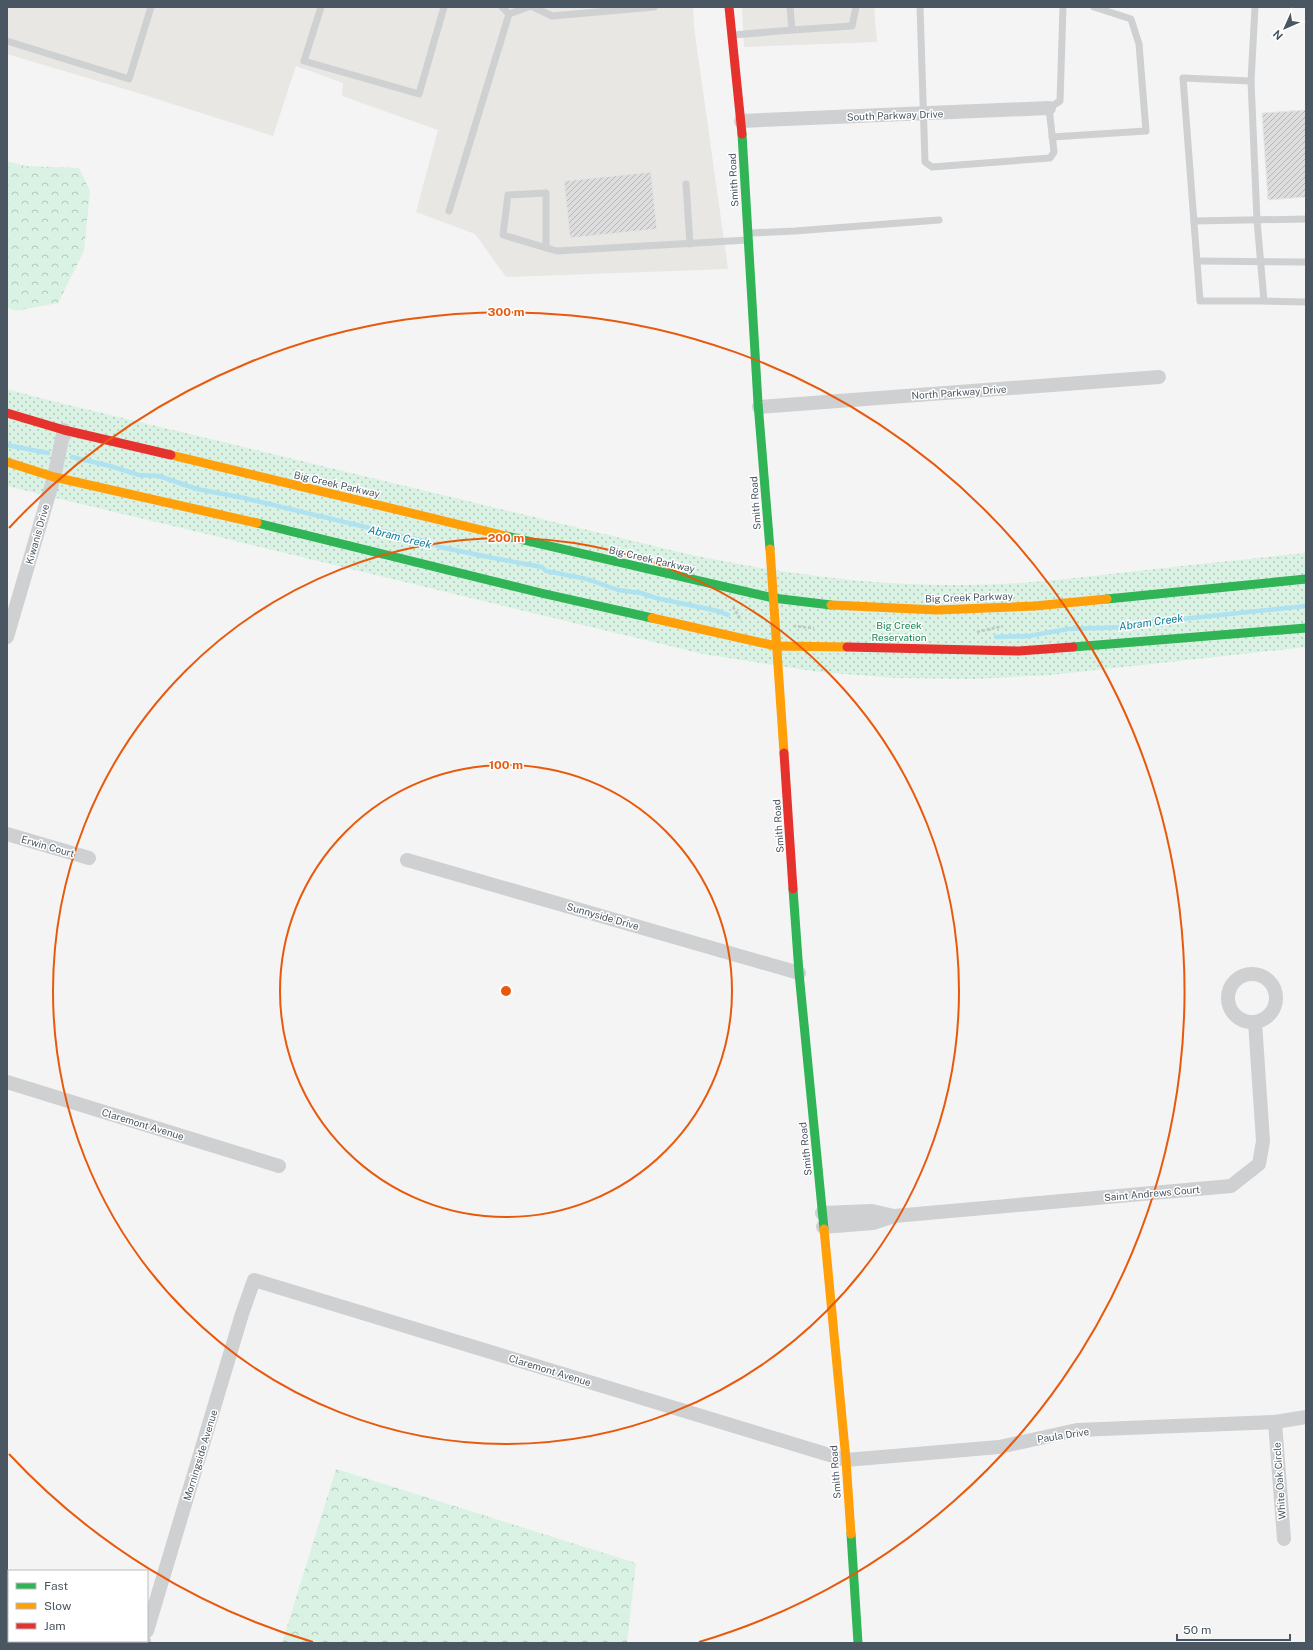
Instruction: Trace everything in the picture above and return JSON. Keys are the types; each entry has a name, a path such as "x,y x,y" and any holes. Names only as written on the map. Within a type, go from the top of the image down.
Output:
{"street":[{"name":"Smith Road","path":"729,7 741,121 759,407 799,973 846,1460 858,1643"},
{"name":"South Parkway Drive","path":"741,121 1049,108"},
{"name":"North Parkway Drive","path":"759,407 1159,376"},
{"name":"Big Creek Parkway","path":"7,413 64,430 773,598 836,606 937,610 1035,606 1306,579"},
{"name":"Kiwanis Drive","path":"7,637 54,477 64,430"},
{"path":"7,462 54,477 274,527 534,591 776,646 1019,651 1306,628"},
{"name":"Erwin Court","path":"7,834 89,858"},
{"name":"Sunnyside Drive","path":"406,860 799,973"},
{"name":"Saint Andrews Court","path":"823,1220 874,1223 894,1216 1231,1186 1259,1164 1263,1141 1256,1022"},
{"name":"Claremont Avenue","path":"7,1082 279,1166"},
{"name":"Claremont Avenue","path":"254,1280 846,1460"},
{"name":"Morningside Avenue","path":"148,1628 237,1329 254,1280"},
{"name":"Paula Drive","path":"846,1460 999,1447 1077,1430 1275,1422 1306,1417"},
{"name":"White Oak Circle","path":"1275,1422 1284,1539"}],"lane":[{"path":"7,41 128,79 151,7"},
{"path":"321,7 304,61 419,94 444,7"},
{"path":"502,7 509,14"},
{"path":"509,14 528,7"},
{"path":"533,7 552,16 654,7"},
{"path":"790,7 792,30"},
{"path":"731,35 852,26 856,7"},
{"path":"920,7 925,162 932,167 1050,158 1054,152 1049,108 1060,101 1063,7"},
{"path":"1052,138 1146,131 1139,44 1131,19 1094,7"},
{"path":"1255,7 1251,80 1258,220 1264,301"},
{"path":"449,211 509,14"},
{"path":"1251,80 1183,78 1200,301 1306,302"},
{"path":"686,184 690,244"},
{"path":"546,248 546,193 508,195 503,235 546,248 557,251 690,244 795,231 939,220"},
{"path":"1194,221 1306,219"},
{"path":"1197,261 1306,262"}],"shaded area":[{"path":"7,7 693,7 694,27 728,269 506,277 475,234 416,212 438,130 342,96 343,83 296,66 273,136 138,93 7,54"},
{"path":"742,7 874,7 877,42 744,47"}],"green space":[{"path":"7,161 25,166 79,168 90,191 84,251 58,303 15,311 7,307"},
{"name":"Big Creek Reservation","path":"7,389 687,554 756,567 824,577 859,581 928,585 1003,584 1306,553 1306,647 1051,675 974,679 896,678 819,672 703,654 7,486"},
{"path":"336,1469 636,1563 627,1643 282,1643"}],"building":[{"path":"1306,110 1306,197 1268,200 1262,113"},
{"path":"651,172 657,229 570,238 564,181"}],"waterway":[{"name":"Abram Creek","path":"7,445 48,453"},
{"name":"Abram Creek","path":"72,457 139,475 159,476 197,489 244,498 424,541 440,547 542,567 546,571 587,579 618,590 641,593 656,598 718,611 728,615"},
{"name":"Abram Creek","path":"996,637 1029,636 1068,629 1127,627 1154,621 1306,606"}],"traffic: fast":[{"path":"742,134 758,403 770,549"},
{"path":"257,523 541,593 652,618"},
{"path":"506,536 773,598 831,605"},
{"path":"1107,599 1306,579"},
{"path":"1073,647 1306,628"},
{"path":"793,889 799,973 824,1229"},
{"path":"851,1534 858,1643"}],"traffic: slow":[{"path":"171,455 506,536"},
{"path":"7,462 54,477 257,523"},
{"path":"770,549 784,753"},
{"path":"831,605 937,610 1035,606 1107,599"},
{"path":"652,618 776,646 847,647"},
{"path":"824,1229 846,1460 851,1534"}],"traffic: jam":[{"path":"729,7 742,134"},
{"path":"7,413 64,430 171,455"},
{"path":"847,647 1019,651 1073,647"},
{"path":"784,753 793,889"}]}
